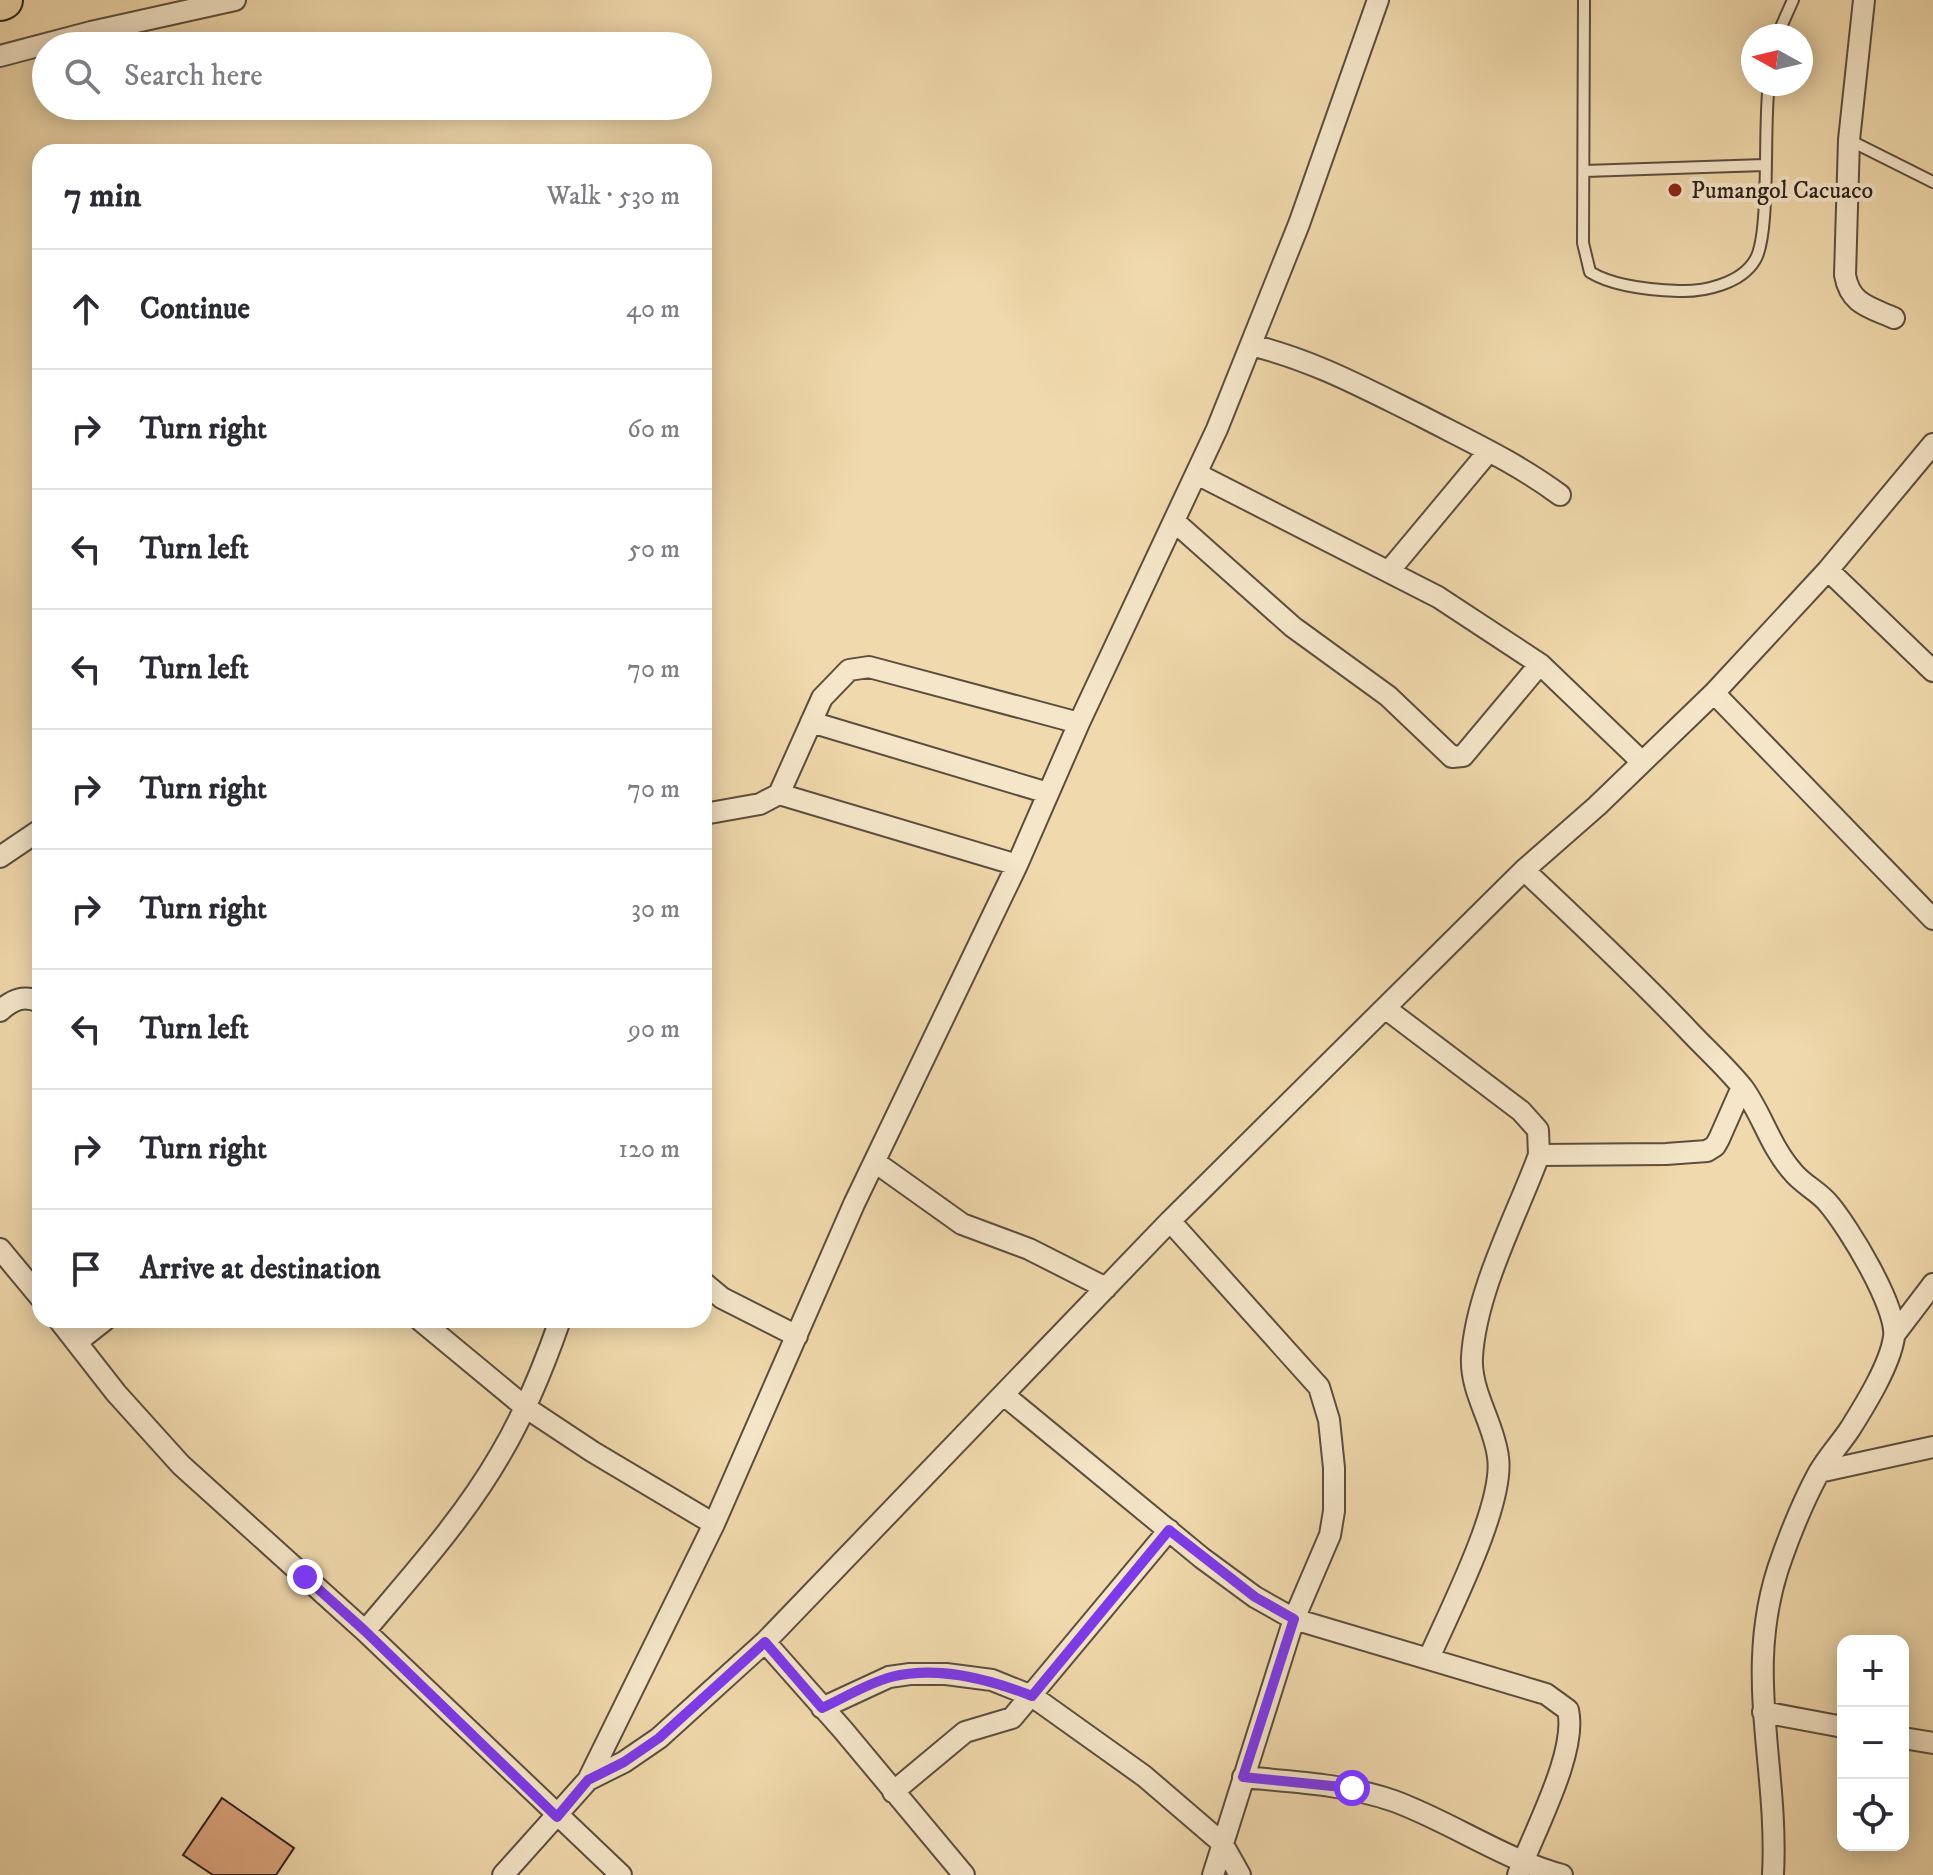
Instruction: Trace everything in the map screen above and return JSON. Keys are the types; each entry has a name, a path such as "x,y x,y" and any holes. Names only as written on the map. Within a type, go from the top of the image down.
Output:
{"street":[{"path":"91,32 235,0"},
{"path":"503,1875 588,1780 714,1524 875,1162 1017,865 1079,723 1197,474 1299,224 1378,0"},
{"path":"1864,0 1849,140 1845,275 1848,290 1859,302 1894,318"},
{"path":"0,56 32,48"},
{"path":"1251,345 1294,356 1333,372 1526,470 1560,495"},
{"path":"588,1780 624,1762 659,1738 765,1642 1170,1221 1524,870 1597,806 1714,693 1828,570 1933,444"},
{"path":"1389,571 1489,451"},
{"path":"1197,474 1438,597 1540,664 1641,761"},
{"path":"1175,522 1293,627 1388,696 1452,757 1463,756 1540,664"},
{"path":"1828,570 1933,671"},
{"path":"712,813 760,804 779,794 822,698 849,670 869,667 1079,723"},
{"path":"1714,693 1933,919"},
{"path":"811,722 1048,793"},
{"path":"779,794 1017,865"},
{"path":"0,857 32,835"},
{"path":"1524,870 1637,976 1742,1087 1793,1174 1826,1201 1855,1241 1889,1309 1895,1334"},
{"path":"0,1011 12,1001 32,1000"},
{"path":"1385,1008 1521,1111 1538,1130 1539,1155 1482,1298 1472,1358 1474,1383 1497,1450 1496,1489 1487,1523 1429,1658"},
{"path":"1539,1155 1707,1151 1719,1139 1742,1087"},
{"path":"875,1162 962,1224 1029,1249 1106,1288"},
{"path":"1170,1221 1319,1387 1325,1401 1334,1468 1334,1511 1330,1535 1294,1619 1213,1875"},
{"path":"0,1249 32,1287"},
{"path":"1773,1875 1773,1829 1761,1661 1768,1605 1782,1558 1819,1472 1850,1429 1880,1376 1895,1334 1933,1284"},
{"path":"712,1290 722,1298 797,1336"},
{"path":"66,1328 116,1393 181,1465 365,1631 621,1875"},
{"path":"77,1342 95,1328"},
{"path":"430,1328 525,1407 604,1459 714,1524"},
{"path":"365,1631 456,1520 501,1454 544,1365 557,1328"},
{"path":"1004,1395 1255,1597 1294,1619 1546,1694 1568,1710 1571,1721 1569,1736 1552,1790 1521,1868"},
{"path":"1819,1472 1933,1447"},
{"path":"893,1792 965,1732 1012,1718 1169,1530"},
{"path":"765,1642 964,1875"},
{"path":"822,1708 889,1677 946,1674 992,1680 1032,1696 1144,1776 1222,1843 1240,1875"},
{"path":"1763,1712 1837,1726"},
{"path":"1909,1739 1933,1743"},
{"path":"1243,1777 1352,1788 1412,1808 1521,1868 1562,1875"}],"lane":[{"path":"1584,0 1583,243 1590,272 1604,281 1670,291 1701,292 1736,277 1756,260 1763,231 1767,96"},
{"path":"1782,24 1793,0"},
{"path":"1849,140 1933,182"},
{"path":"1585,171 1764,165"}],"building":[{"path":"222,1798 294,1848 276,1875 213,1875 183,1855"}],"place":[{"name":"Pumangol Cacuaco","path":"1675,190"}],"route":[{"path":"305,1577 557,1817 588,1780 624,1762 659,1738 765,1642 822,1708 889,1677 910,1674 946,1674 992,1680 1032,1696 1169,1530 1255,1597 1294,1619 1243,1777 1352,1788"}]}
